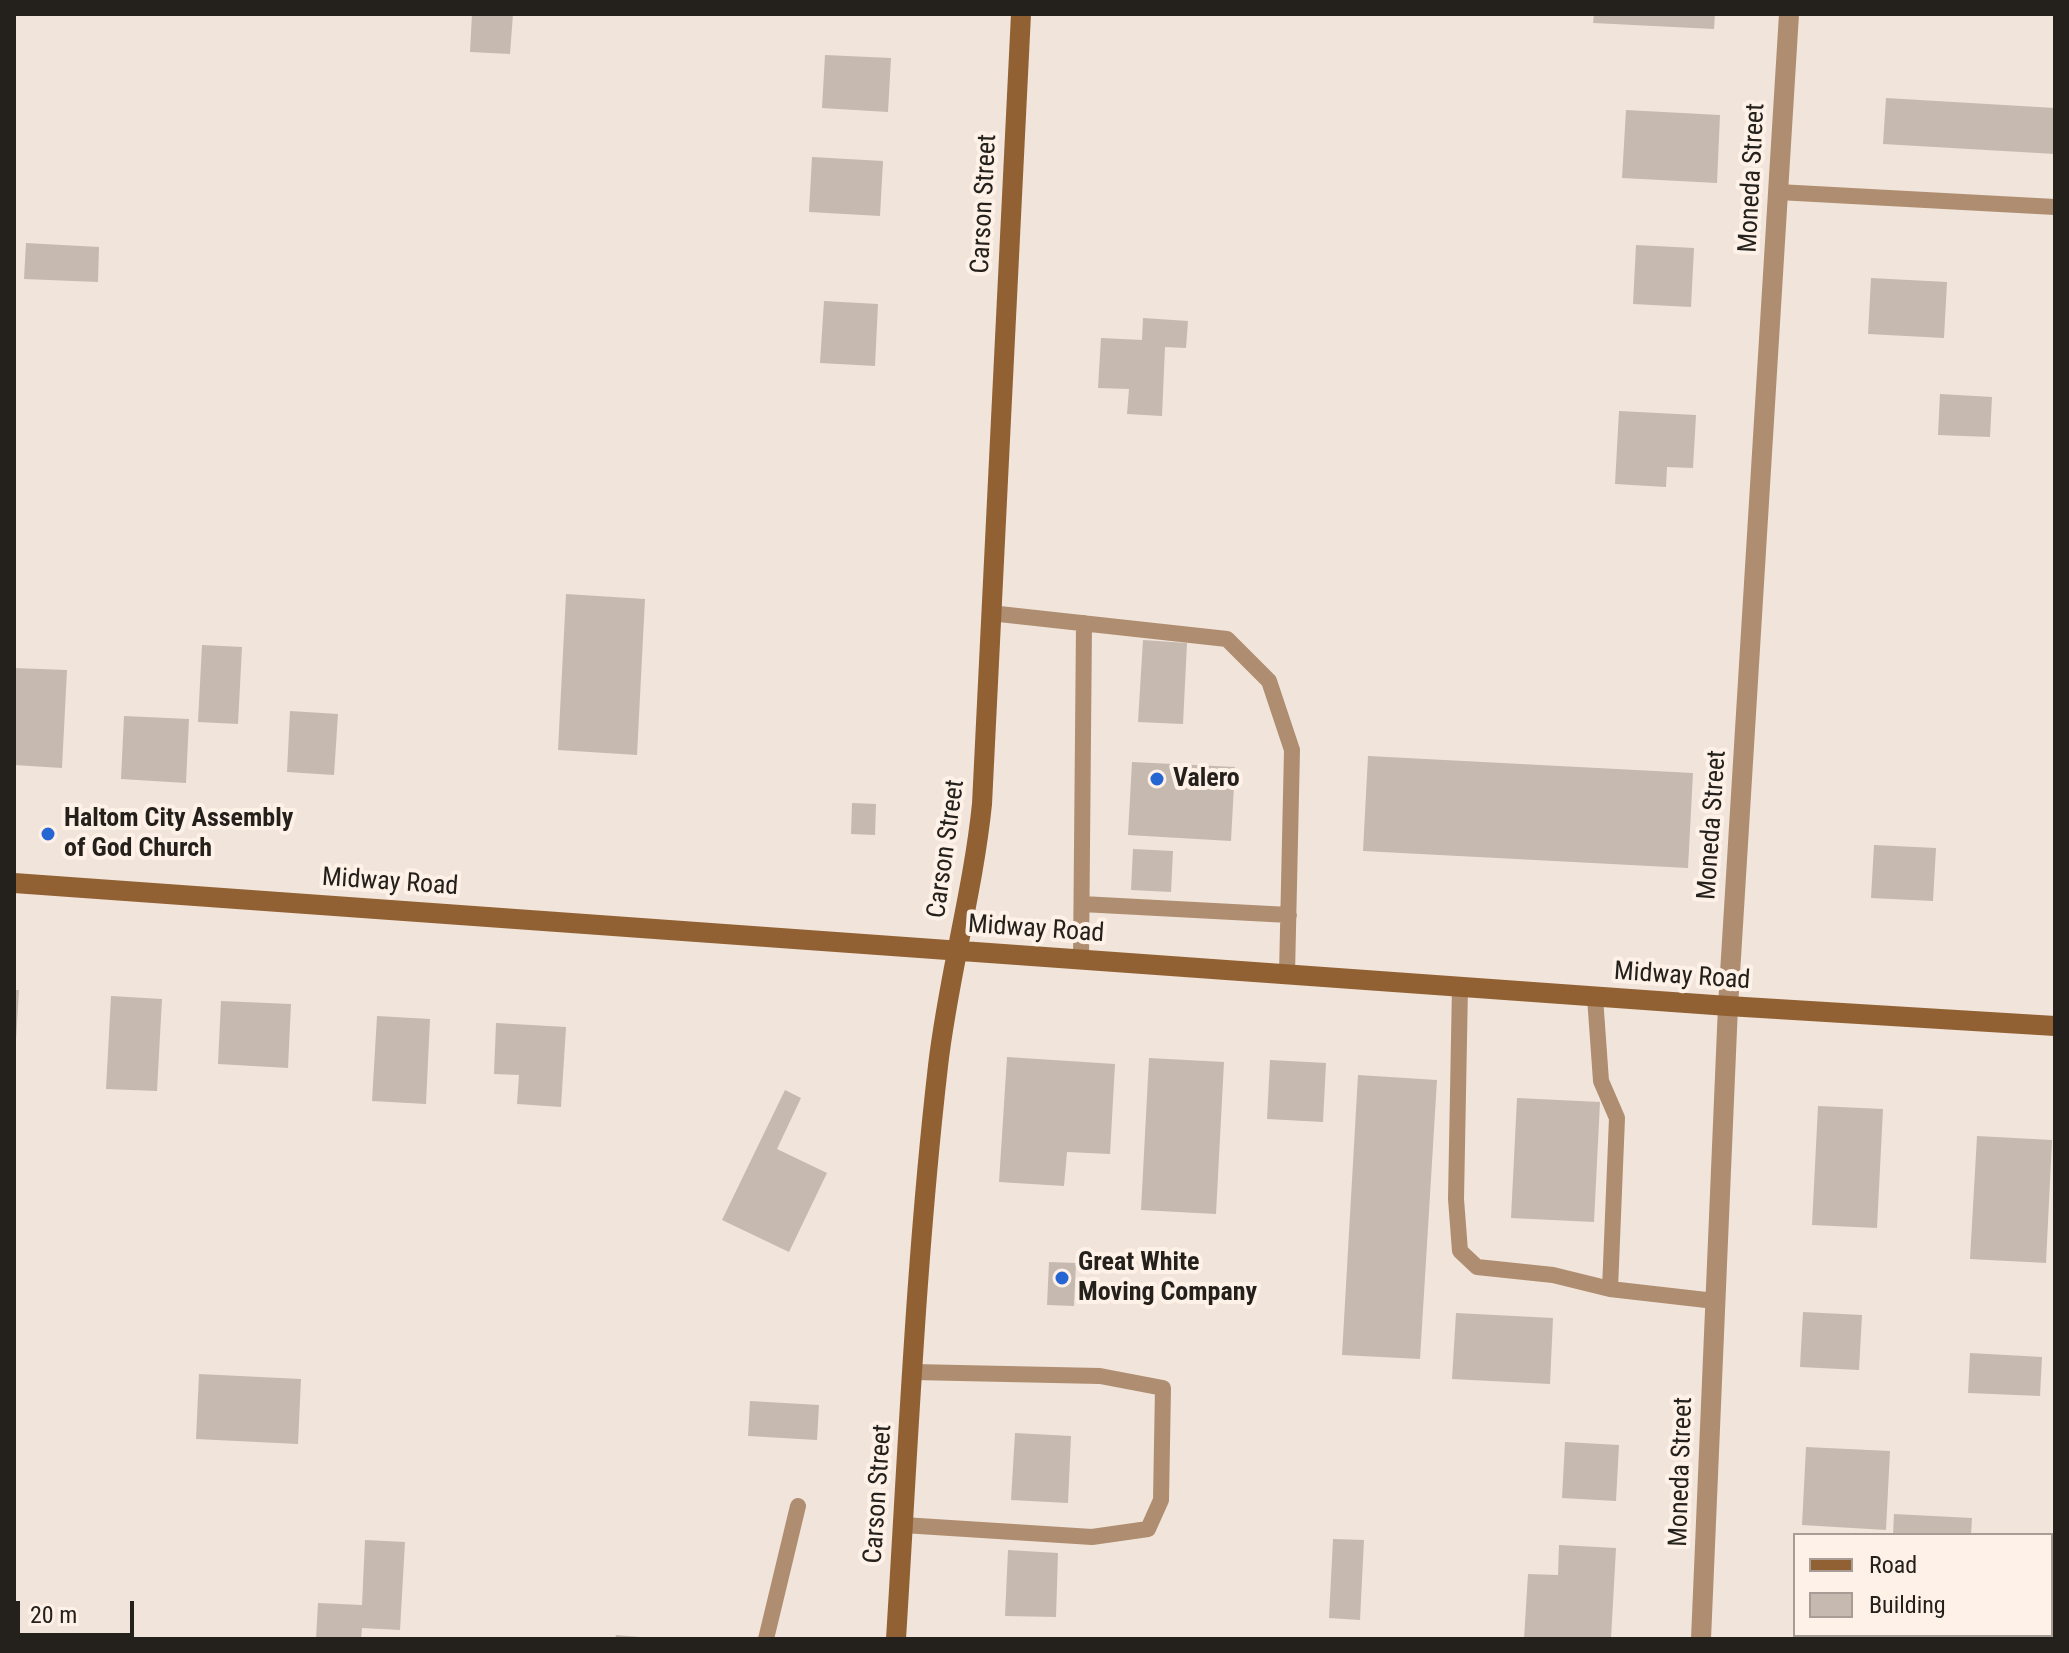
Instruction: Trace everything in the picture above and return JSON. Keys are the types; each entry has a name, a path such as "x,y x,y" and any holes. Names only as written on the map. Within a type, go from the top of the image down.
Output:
{"main road":[{"name":"Carson Street","path":"896,1639 921,1226 939,1062 978,846 982,804 1021,14"},
{"name":"Midway Road","path":"14,883 1595,997 2055,1026"}],"street":[{"name":"Moneda Street","path":"1701,1639 1728,1006 1789,14"}],"lane":[{"path":"1778,192 2055,207"},
{"path":"990,613 1227,639 1269,681 1292,750 1287,974"},
{"path":"1081,959 1084,623"},
{"path":"1082,904 1289,915"},
{"path":"1460,986 1456,1199 1460,1251 1477,1267 1553,1275 1610,1289 1715,1301"},
{"path":"1595,997 1601,1081 1617,1118 1610,1289"},
{"path":"903,1525 1092,1537 1148,1529 1161,1500 1163,1388 1100,1376 913,1372"},
{"path":"766,1639 798,1506"}],"building":[{"path":"472,14 513,14 510,54 470,52"},
{"path":"1594,14 1715,14 1714,29 1593,23"},
{"path":"825,55 891,58 888,112 822,108"},
{"path":"1886,98 2055,108 2055,154 1883,144"},
{"path":"1626,110 1720,115 1717,183 1622,178"},
{"path":"812,157 883,161 880,216 809,212"},
{"path":"26,243 99,247 98,282 24,279"},
{"path":"1636,245 1694,248 1691,307 1633,304"},
{"path":"1871,278 1947,282 1944,338 1868,334"},
{"path":"824,301 878,304 875,366 820,363"},
{"path":"1143,318 1188,321 1186,348 1165,347 1162,416 1127,414 1129,389 1098,388 1101,338 1142,340"},
{"path":"1940,394 1992,397 1990,437 1938,435"},
{"path":"1619,411 1696,415 1693,468 1667,467 1666,487 1615,484"},
{"path":"566,594 645,599 637,755 558,750"},
{"path":"1143,640 1187,643 1183,724 1138,722"},
{"path":"202,645 242,647 238,724 198,722"},
{"path":"14,668 67,670 62,768 14,765"},
{"path":"290,711 338,714 334,775 287,772"},
{"path":"124,716 189,719 186,783 121,779"},
{"path":"1368,756 1693,773 1688,868 1363,851"},
{"path":"1132,762 1235,767 1231,841 1128,835"},
{"path":"852,803 876,804 875,835 851,834"},
{"path":"1874,845 1936,848 1933,901 1871,898"},
{"path":"1133,849 1173,851 1171,892 1131,890"},
{"path":"14,990 19,990 16,1040 14,1039"},
{"path":"111,996 162,999 157,1091 106,1089"},
{"path":"221,1001 291,1004 288,1068 218,1064"},
{"path":"377,1016 430,1019 426,1104 372,1101"},
{"path":"496,1023 566,1027 561,1107 517,1104 519,1075 494,1074"},
{"path":"1007,1057 1115,1064 1110,1154 1067,1152 1064,1186 999,1182"},
{"path":"1149,1058 1224,1062 1216,1214 1141,1210"},
{"path":"1270,1060 1326,1063 1323,1122 1267,1119"},
{"path":"1358,1075 1437,1080 1420,1359 1342,1355"},
{"path":"785,1090 801,1098 777,1149 827,1173 789,1252 722,1220"},
{"path":"1517,1098 1600,1102 1594,1222 1511,1218"},
{"path":"1818,1106 1883,1109 1877,1228 1812,1225"},
{"path":"1977,1136 2052,1140 2046,1263 1970,1259"},
{"path":"1049,1262 1076,1263 1074,1306 1047,1305"},
{"path":"1803,1312 1862,1315 1859,1370 1800,1367"},
{"path":"1456,1313 1553,1318 1550,1384 1452,1379"},
{"path":"1970,1353 2042,1357 2040,1396 1968,1393"},
{"path":"199,1374 301,1379 298,1444 196,1439"},
{"path":"750,1401 819,1405 817,1440 748,1436"},
{"path":"1015,1433 1071,1436 1068,1503 1011,1500"},
{"path":"1565,1442 1619,1445 1616,1501 1562,1498"},
{"path":"1806,1447 1890,1451 1886,1530 1802,1525"},
{"path":"1894,1514 1972,1518 1971,1533 1893,1533"},
{"path":"1333,1539 1364,1540 1360,1620 1329,1618"},
{"path":"365,1540 405,1542 400,1630 362,1628 361,1639 316,1639 318,1603 362,1605"},
{"path":"1559,1545 1616,1548 1611,1639 1524,1639 1528,1574 1558,1575"},
{"path":"1008,1550 1058,1553 1056,1617 1005,1616"},
{"path":"616,1635 640,1637 640,1639 615,1639"}],"place":[{"name":"Valero","path":"1157,779"},
{"name":"Haltom City Assembly of God Church","path":"48,834"},
{"name":"Great White Moving Company","path":"1062,1278"}]}
